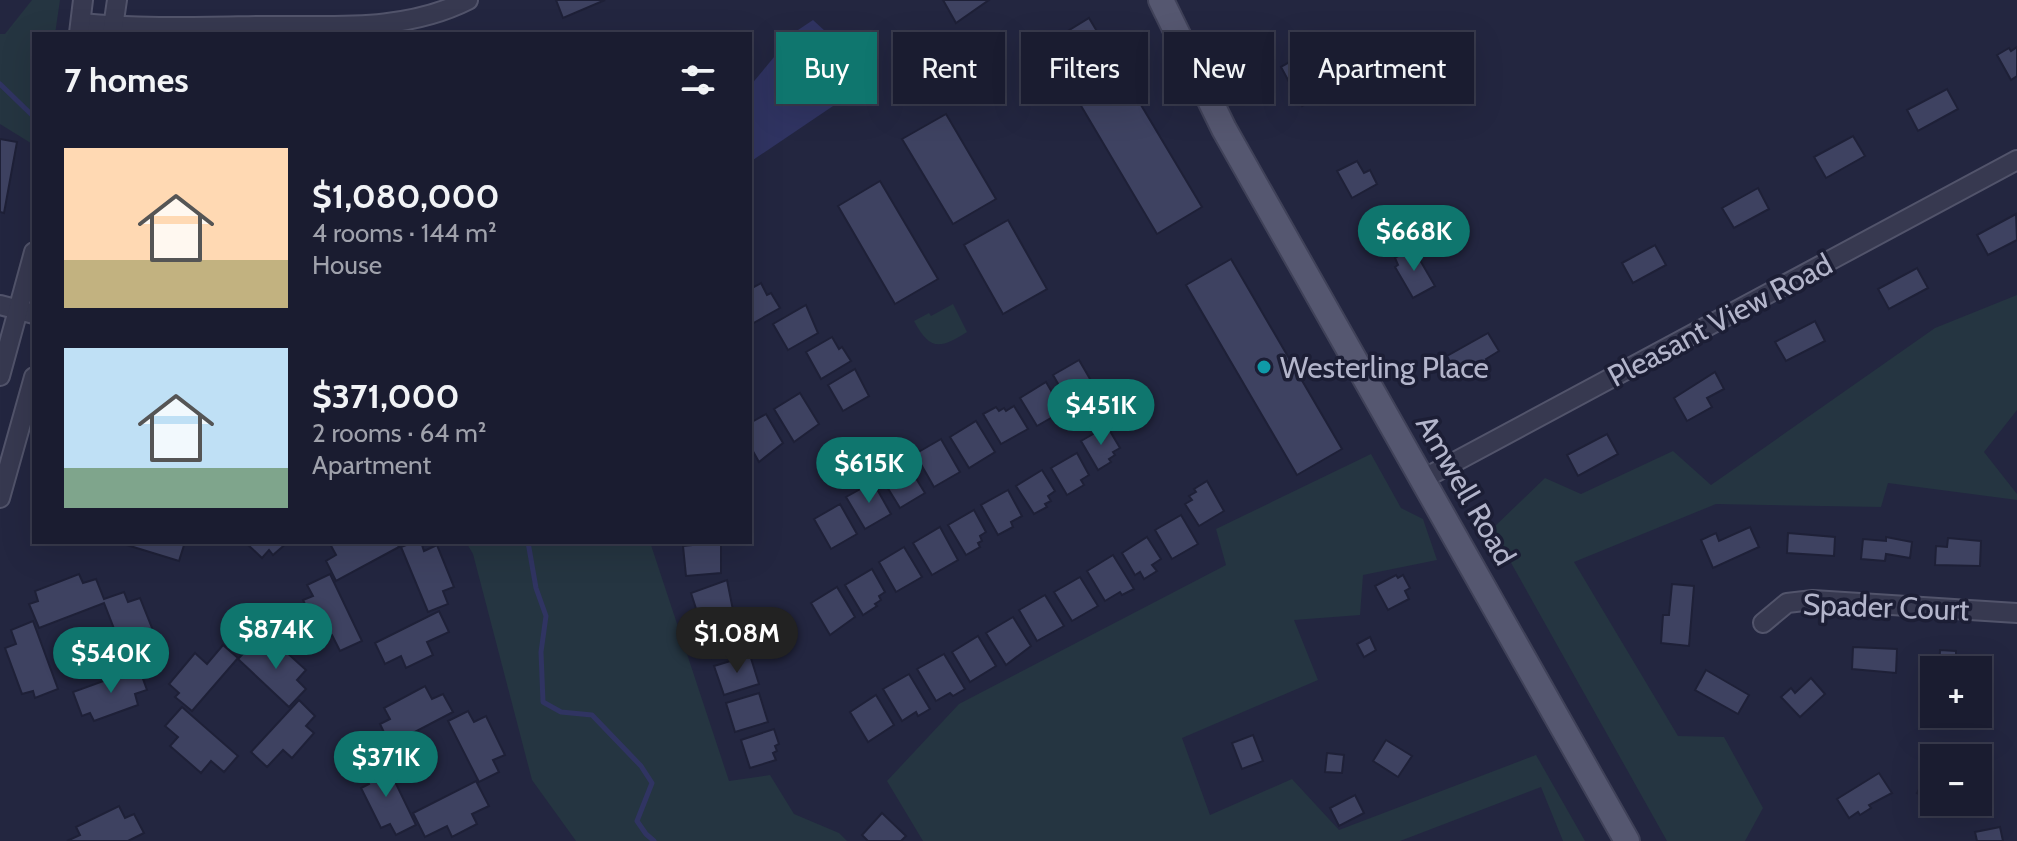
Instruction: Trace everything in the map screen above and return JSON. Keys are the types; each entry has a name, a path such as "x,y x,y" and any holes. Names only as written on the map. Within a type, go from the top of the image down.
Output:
{"main road":[{"name":"Amwell Road","path":"1161,0 1224,129 1627,841"}],"street":[{"path":"83,0 80,28 113,30 388,24 433,16 468,0"},
{"path":"113,30 117,0"},
{"name":"Pleasant View Road","path":"1423,479 2017,160"},
{"path":"0,376 32,259"},
{"path":"0,498 32,384"},
{"name":"Spader Court","path":"1763,623 1787,603 1813,600 2017,613"}],"shaded area":[{"path":"32,0 60,0 55,32 32,32 32,144 0,124 0,34 5,34"},
{"path":"2017,295 2017,410 1984,452 2017,494 2017,500 1888,483 1881,507 1716,504 1574,562 1678,736 1724,737 1763,808 1745,841 1667,841 1492,529 1545,478 1581,494 1673,451 1711,485 1935,328"},
{"path":"953,304 967,332 943,344 925,338 914,321"},
{"path":"1371,454 1401,508 1423,519 1437,560 1363,575 1360,615 1294,620 1318,680 1182,738 1210,815 1292,779 1339,830 1536,755 1585,841 1563,841 1541,787 1400,841 923,841 887,781 959,704 1226,565 1216,529"},
{"path":"467,544 651,544 729,781 770,775 794,814 839,833 847,841 576,841 532,780 473,554"}],"water":[{"path":"813,20 826,32 795,32"},
{"path":"776,55 776,104 836,104 752,161 752,84"}],"building":[{"path":"556,0 605,0 563,18"},
{"path":"943,0 989,0 956,23"},
{"path":"1089,18 1097,32 1066,32"},
{"path":"2017,47 2017,76 2011,80 1997,55"},
{"path":"1290,62 1290,84 1281,67"},
{"path":"1947,89 1958,109 1918,131 1907,110"},
{"path":"1080,104 1140,104 1202,207 1157,234"},
{"path":"946,114 996,199 953,224 902,139"},
{"path":"1853,136 1865,156 1826,178 1814,157"},
{"path":"0,139 17,142 4,213 0,212"},
{"path":"1357,161 1364,173 1370,170 1377,184 1352,198 1337,171"},
{"path":"880,181 938,279 895,304 838,206"},
{"path":"1758,188 1769,209 1734,228 1722,208"},
{"path":"2016,214 2017,240 1988,255 1977,235"},
{"path":"1008,220 1047,289 1003,314 964,245"},
{"path":"1655,245 1666,265 1633,283 1622,263"},
{"path":"1413,248 1435,286 1413,298 1395,267 1398,265 1395,258"},
{"name":"Westerling Place","path":"1231,259 1342,449 1297,475 1186,285"},
{"path":"1917,268 1928,288 1889,309 1878,289"},
{"path":"761,283 767,295 771,293 780,308 752,324 752,288"},
{"path":"806,305 818,333 788,350 773,324"},
{"path":"1815,321 1825,341 1786,361 1775,342"},
{"path":"1488,333 1499,351 1487,361 1457,376 1447,356"},
{"path":"832,337 851,361 821,379 806,352"},
{"path":"1079,360 1097,391 1071,406 1053,375"},
{"path":"855,369 869,396 843,411 828,385"},
{"path":"1715,372 1724,389 1707,398 1712,407 1687,421 1674,398"},
{"path":"1046,382 1063,411 1037,426 1020,398"},
{"path":"800,393 819,424 794,442 774,409"},
{"path":"1014,406 1028,429 1001,444 983,414 996,407 999,411 1004,408 1006,411"},
{"path":"766,414 783,443 759,462 752,450 752,422"},
{"path":"976,421 995,452 969,468 950,437"},
{"path":"1107,426 1120,448 1113,452 1115,455 1109,459 1111,462 1098,470 1081,441"},
{"path":"1607,434 1618,454 1578,476 1567,455"},
{"path":"941,439 960,472 934,487 915,454"},
{"path":"1077,453 1089,475 1081,480 1084,485 1067,495 1051,468"},
{"path":"906,462 925,493 900,508 881,477"},
{"path":"1042,470 1055,491 1048,496 1051,501 1045,504 1047,507 1034,514 1016,486"},
{"path":"1207,481 1224,511 1199,526 1185,504 1192,500 1189,496 1196,492 1194,489"},
{"path":"873,482 891,514 865,529 846,497"},
{"path":"1008,490 1022,516 1011,522 1013,527 998,535 981,505"},
{"path":"840,504 857,534 831,549 814,519"},
{"path":"974,510 986,532 980,536 980,547 966,555 948,525"},
{"path":"1181,515 1198,544 1172,559 1155,530"},
{"path":"940,527 958,560 932,575 913,543"},
{"path":"1750,527 1759,547 1713,568 1701,540 1716,533 1719,541"},
{"path":"1788,533 1835,537 1834,556 1787,553"},
{"path":"1147,537 1161,559 1152,565 1157,571 1144,579 1140,572 1135,575 1122,553"},
{"path":"1886,537 1912,542 1910,558 1886,554 1885,561 1861,559 1863,539 1886,541"},
{"path":"1948,538 1981,541 1980,566 1935,565 1936,546 1947,547"},
{"path":"124,544 184,544 179,561"},
{"path":"247,544 286,544 273,555 269,550 262,558"},
{"path":"330,544 397,544 399,547 336,581 326,561 336,555"},
{"path":"422,544 424,551 437,545 454,587 443,591 448,604 428,612 401,547"},
{"path":"721,544 721,573 686,576 683,546"},
{"path":"904,547 922,577 896,592 879,562"},
{"path":"1113,555 1134,589 1122,595 1120,592 1105,601 1087,571"},
{"path":"872,569 885,592 879,596 881,600 875,604 877,606 863,615 845,585"},
{"path":"79,574 83,583 96,579 104,599 124,592 128,602 140,598 158,643 146,647 151,659 129,667 104,603 39,628 29,604 38,601 35,591"},
{"path":"330,574 362,641 340,651 332,635 322,640 303,600 313,596 307,585"},
{"path":"1396,575 1398,578 1403,575 1410,588 1405,591 1409,599 1388,610 1375,586"},
{"path":"1080,577 1098,606 1072,621 1054,592"},
{"path":"727,580 733,610 700,621 691,593"},
{"path":"1672,584 1694,586 1689,646 1661,643 1663,615 1669,615"},
{"path":"837,587 855,617 830,635 811,603"},
{"path":"1045,595 1064,626 1037,641 1019,610"},
{"path":"439,611 449,632 427,642 433,655 406,668 401,656 385,664 375,643"},
{"path":"1013,617 1031,646 1006,665 986,633"},
{"path":"737,619 744,648 712,658 703,629"},
{"path":"33,621 58,689 35,698 33,691 22,694 5,648 16,644 11,630"},
{"path":"978,636 996,666 970,682 952,652"},
{"path":"1370,637 1376,650 1364,657 1357,644"},
{"path":"273,640 306,670 297,680 306,689 289,707 238,659 254,642 264,651"},
{"path":"223,645 238,658 192,711 175,697 179,693 169,684 195,653 207,664"},
{"path":"1853,647 1897,649 1896,673 1852,669"},
{"path":"1940,650 1977,656 1940,656"},
{"path":"944,654 965,689 936,701 917,669"},
{"path":"750,655 759,684 724,695 714,666"},
{"path":"139,668 147,690 135,694 138,705 94,721 90,713 82,716 73,692"},
{"path":"1706,670 1749,695 1738,714 1695,690"},
{"path":"909,674 930,709 918,716 916,712 902,721 883,689"},
{"path":"1811,678 1825,694 1800,717 1781,697 1791,688 1795,693"},
{"path":"425,686 432,699 443,694 453,712 390,745 380,724 390,719 384,708"},
{"path":"759,693 768,722 735,732 726,703"},
{"path":"876,695 894,725 868,742 850,712"},
{"path":"299,700 315,716 306,726 314,733 292,758 283,750 267,767 251,752"},
{"path":"182,707 238,756 224,772 211,761 201,773 170,746 178,737 165,726"},
{"path":"468,711 474,722 486,716 505,755 493,760 499,772 479,782 448,721"},
{"path":"774,729 779,744 773,753 776,760 750,768 741,740"},
{"path":"1253,735 1263,761 1242,769 1232,743"},
{"path":"1386,740 1412,756 1398,777 1373,761"},
{"path":"1327,753 1344,755 1342,773 1325,772"},
{"path":"384,759 416,825 396,835 390,824 381,828 361,788 369,784 362,770"},
{"path":"1879,773 1892,793 1869,805 1871,808 1860,815 1858,812 1849,818 1837,799"},
{"path":"476,781 489,806 472,814 477,824 452,837 447,826 425,837 413,813"},
{"path":"1355,795 1364,813 1339,826 1330,808"},
{"path":"119,806 125,818 134,814 144,833 128,841 67,841 80,835 76,827"},
{"path":"882,813 906,836 901,841 868,841 862,835"},
{"path":"2000,827 2003,841 1977,841 1975,832"}],"waterway":[{"path":"0,84 32,115"},
{"path":"528,544 536,588 546,616 541,652 543,702 561,712 592,715 641,766 652,783 637,821 654,841"}],"place":[{"name":"Westerling Place","path":"1264,367"}]}
